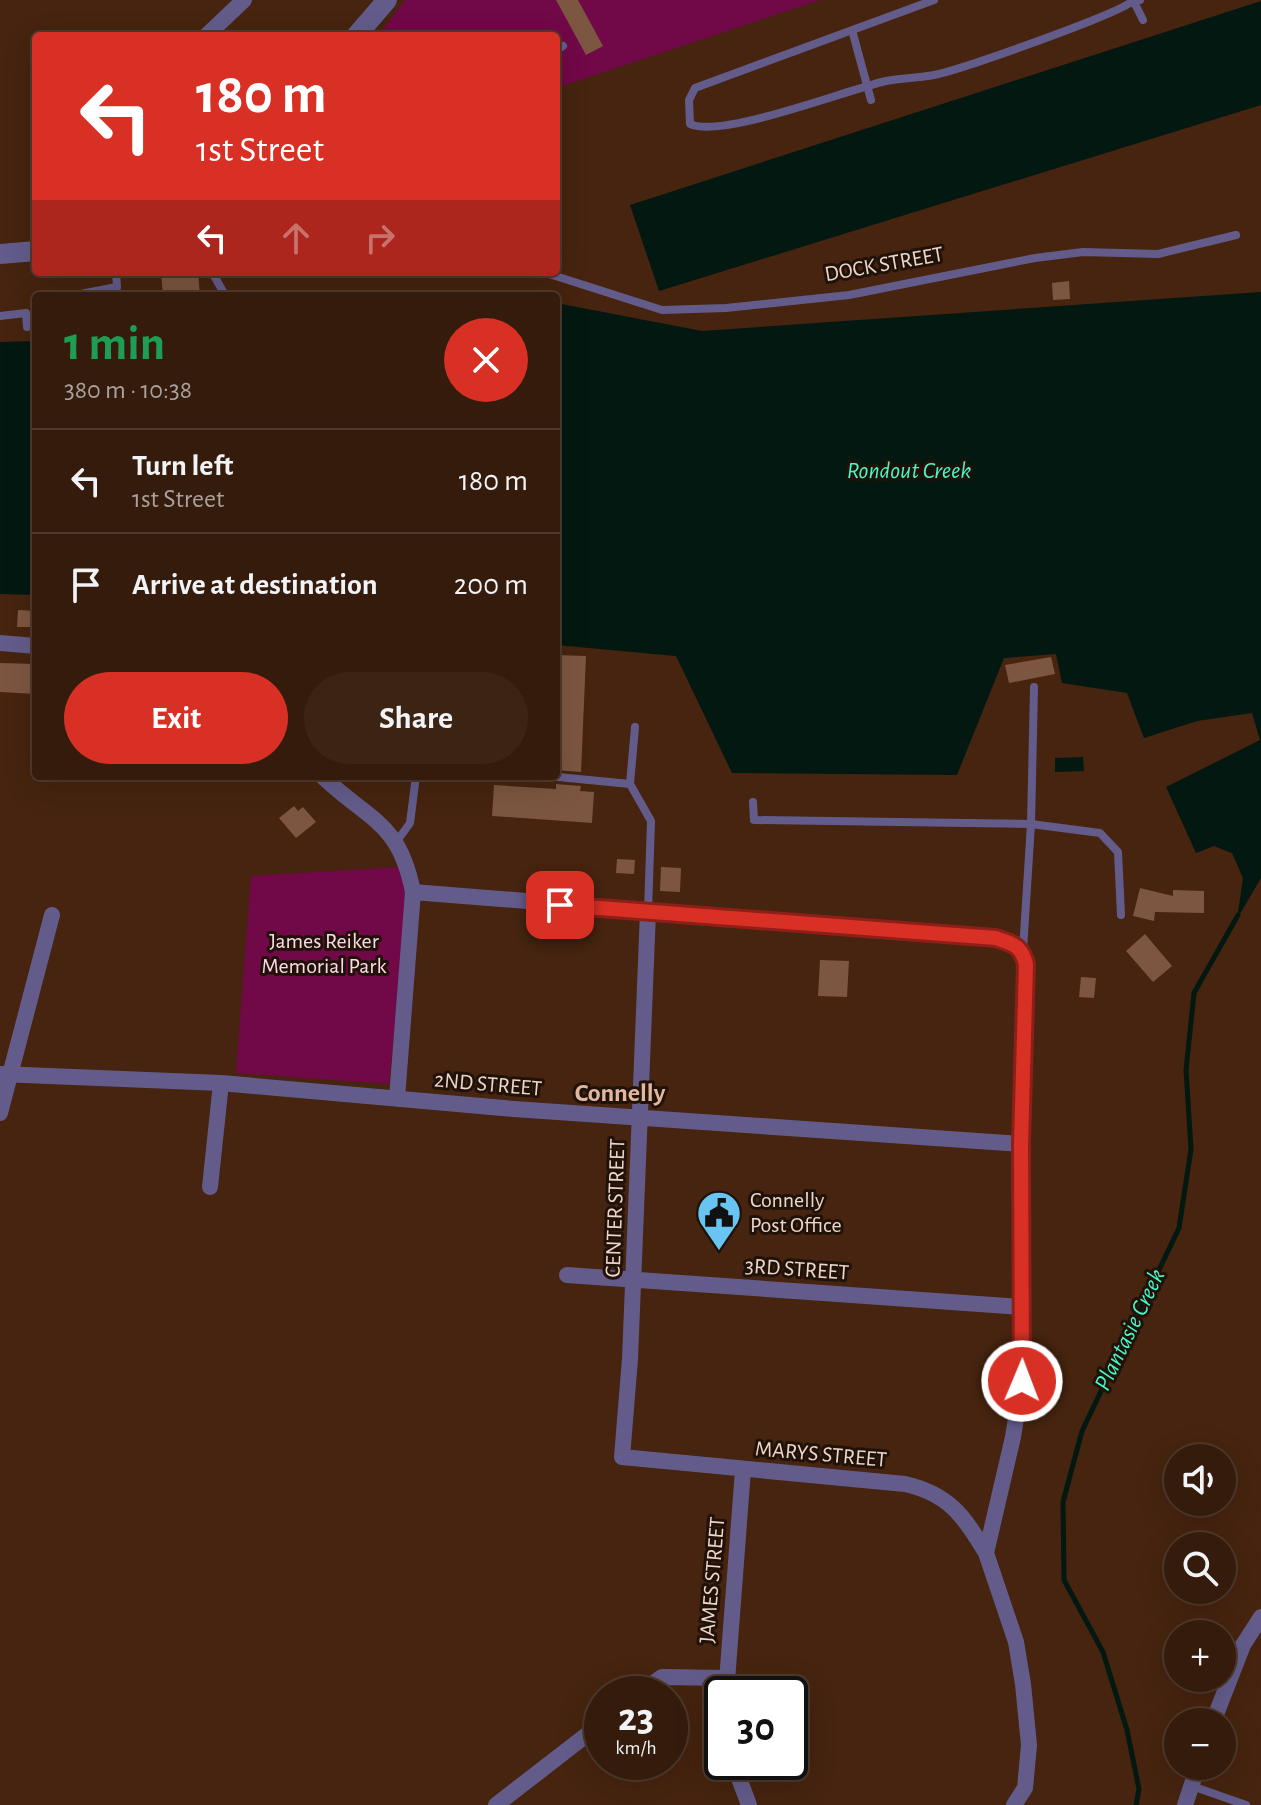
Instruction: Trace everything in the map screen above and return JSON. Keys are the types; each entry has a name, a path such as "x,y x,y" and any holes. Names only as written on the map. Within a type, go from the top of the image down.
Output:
{"street":[{"path":"210,32 244,0"},
{"path":"359,32 387,0"},
{"path":"0,254 32,248"},
{"path":"0,643 32,646"},
{"path":"327,780 380,822 397,841 413,892 397,1098"},
{"path":"413,892 996,938 1023,951 1026,964 1021,1144 1023,1307 1020,1395 986,1553"},
{"name":"CENTER STREET","path":"622,1457 634,1280 648,912"},
{"path":"0,1113 6,1075 52,915"},
{"name":"2ND STREET","path":"6,1075 58,1074 221,1083 1021,1144"},
{"path":"210,1187 221,1083"},
{"name":"3RD STREET","path":"567,1275 1023,1307"},
{"name":"MARYS STREET","path":"622,1457 905,1484 931,1490 945,1498 971,1528 986,1553 1016,1642 1029,1745 1021,1803"},
{"name":"JAMES STREET","path":"727,1676 743,1470"},
{"path":"1218,1708 1243,1645 1261,1617"},
{"path":"496,1805 584,1737"},
{"path":"740,1780 749,1805"},
{"path":"1185,1805 1193,1780"}],"lane":[{"path":"934,0 695,88 689,100 690,124 698,128 734,125 867,86 935,75 1136,1 1143,20"},
{"path":"852,30 871,100"},
{"name":"DOCK STREET","path":"556,276 662,310 726,308 849,295 1035,258 1083,252 1158,254 1236,235"},
{"path":"74,292 117,287 116,276"},
{"path":"0,316 26,313 27,327"},
{"path":"1023,951 1031,824 1034,687"},
{"path":"635,727 630,784 651,821 648,912"},
{"path":"560,777 630,784"},
{"path":"397,841 410,823 415,780"},
{"path":"753,802 754,820 1031,824 1100,833 1118,852 1121,915"},
{"path":"1191,1785 1246,1805"}],"green space":[{"path":"405,0 820,0 560,87 560,32 381,32"},
{"name":"James Reiker Memorial Park","path":"399,867 408,897 389,1084 236,1073 251,876"}],"water":[{"path":"1261,1 1261,105 659,291 630,205"},
{"name":"Rondout Creek","path":"1261,292 1261,878 1237,919 1243,878 1232,853 1214,846 1196,853 1166,787 1260,740 1252,713 1197,721 1144,738 1127,693 1062,683 1056,654 1004,658 957,775 732,773 676,656 560,645 560,304 702,331"},
{"path":"32,341 32,595 0,594 0,342"},
{"path":"1083,757 1084,771 1055,772 1055,758"}],"building":[{"path":"556,0 578,0 603,46 586,55"},
{"path":"161,276 198,276 200,292 163,292"},
{"path":"1069,281 1070,299 1053,300 1052,283"},
{"path":"18,610 32,611 32,627 17,627"},
{"path":"560,655 586,656 581,772 560,770"},
{"path":"1051,657 1055,674 1009,683 1005,665"},
{"path":"0,663 32,664 32,694 0,692"},
{"path":"556,784 581,786 580,791 594,792 592,823 492,816 494,785 556,789"},
{"path":"294,806 298,811 303,807 316,822 296,838 279,818"},
{"path":"617,859 635,860 634,874 616,873"},
{"path":"661,867 681,868 680,892 660,891"},
{"path":"1140,888 1173,896 1173,890 1204,891 1204,913 1155,912 1154,921 1133,916"},
{"path":"1145,934 1172,966 1153,982 1126,951"},
{"path":"820,960 849,961 847,997 818,996"},
{"path":"1081,977 1096,978 1094,998 1079,997"}],"waterway":[{"name":"Plantasie Creek","path":"1136,1805 1139,1789 1127,1730 1103,1652 1064,1580 1063,1502 1082,1431 1179,1228 1191,1149 1186,1070 1194,993 1238,915"}],"place":[{"name":"Connelly Post Office","path":"719,1252"}],"district":[{"name":"Connelly","path":"620,1093"}],"route":[{"path":"560,905 996,938 1023,951 1026,964 1021,1144 1022,1381"}]}
